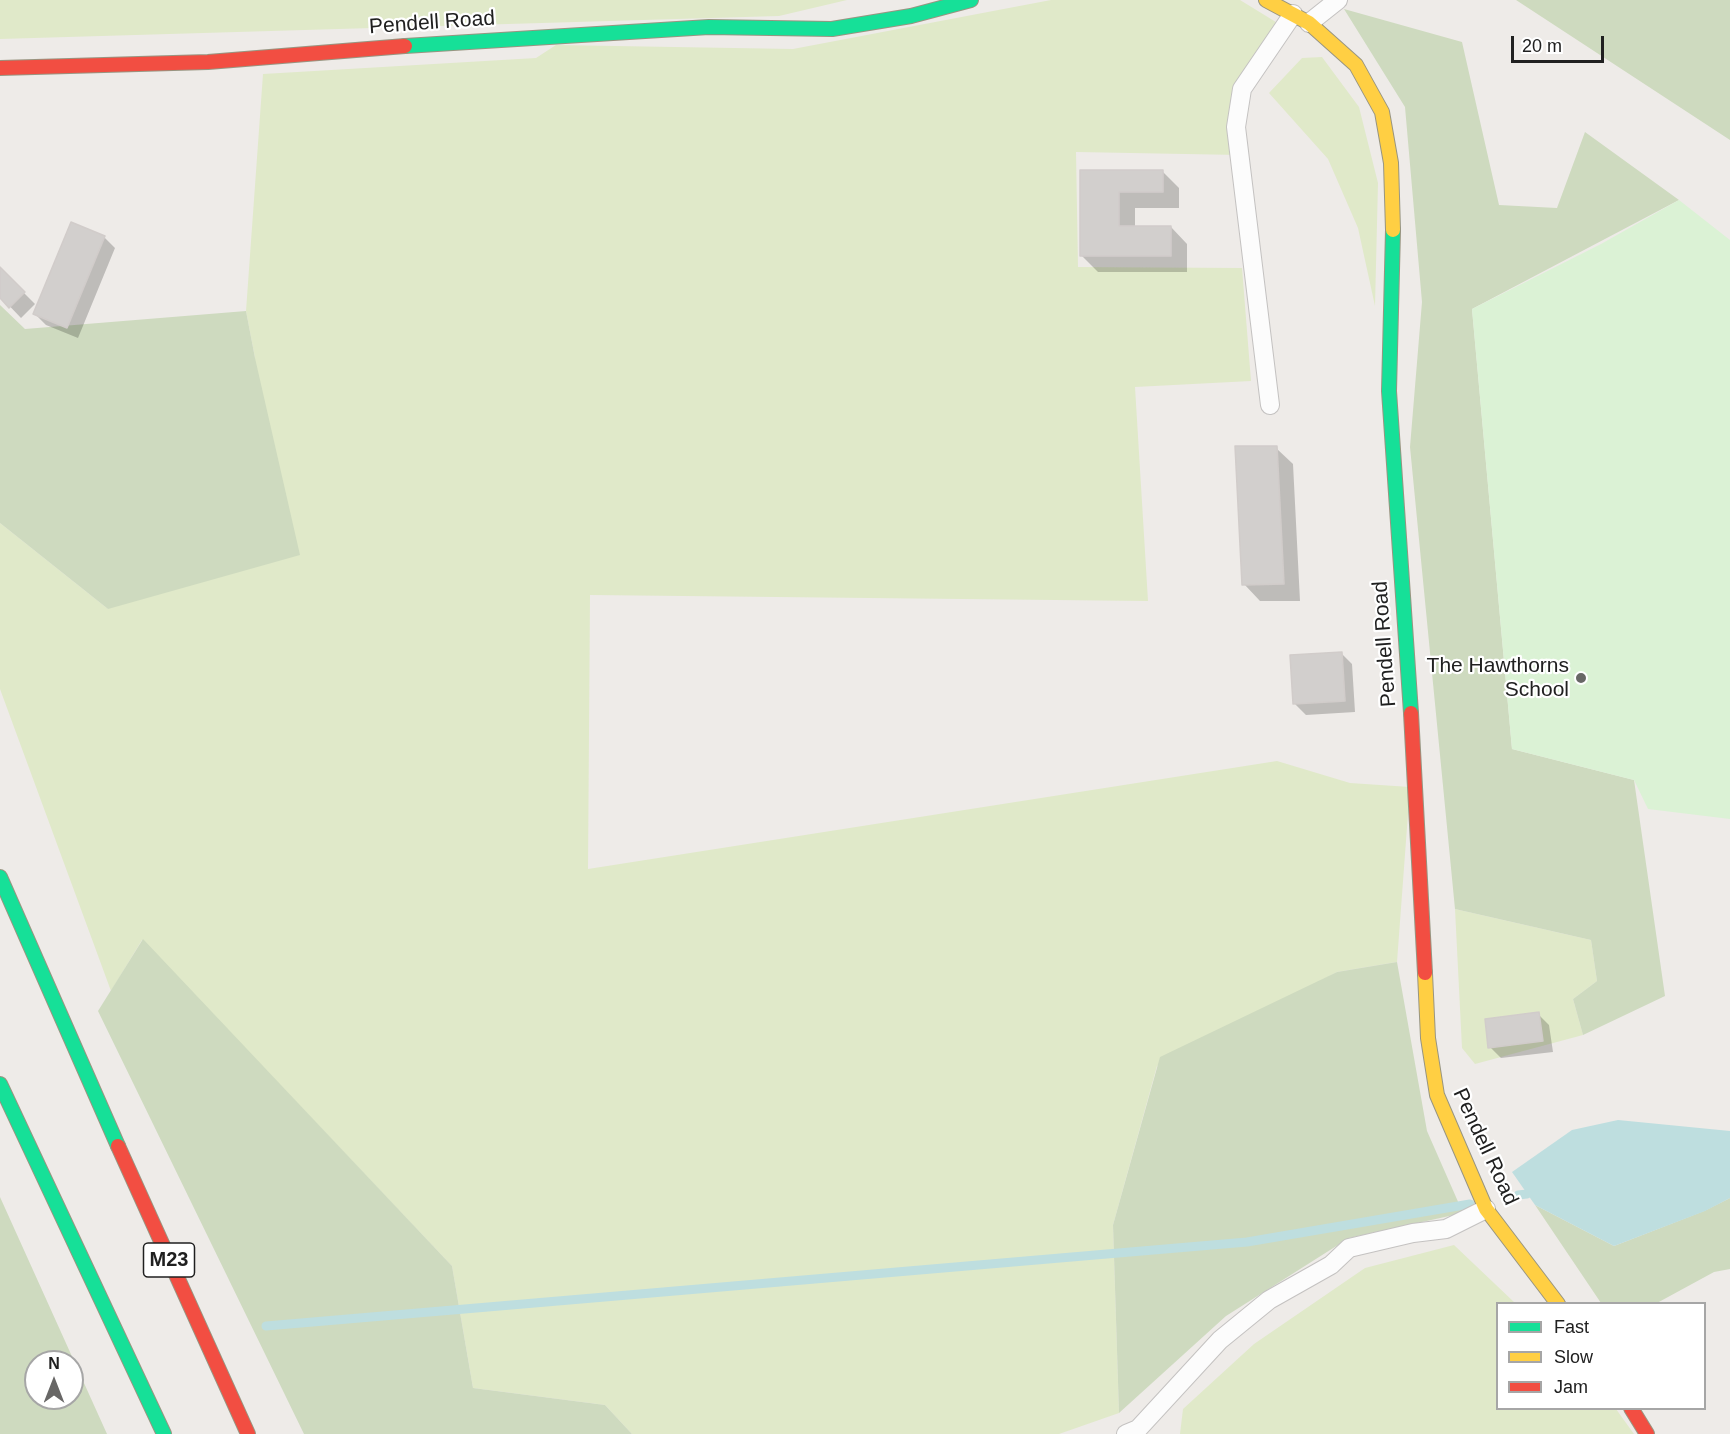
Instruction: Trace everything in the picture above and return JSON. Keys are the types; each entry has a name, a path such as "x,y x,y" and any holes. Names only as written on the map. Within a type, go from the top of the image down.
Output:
{"main road":[{"name":"Pendell Road","path":"0,68 208,63 359,49 709,27 832,29 911,16 971,0"},
{"name":"Pendell Road","path":"1266,0 1301,19 1356,64 1382,112 1390,163 1392,244 1389,391 1409,676 1428,1038 1437,1095 1486,1209 1556,1302"},
{"name":"M23","path":"0,877 90,1085 248,1434"},
{"path":"0,1084 164,1434"},
{"path":"1632,1410 1647,1434"}],"lane":[{"path":"1270,405 1236,127 1242,89 1301,19 1338,0"},
{"path":"1135,1432 1220,1340 1269,1299 1331,1265 1349,1248 1413,1233 1446,1229 1486,1209"}],"green space":[{"path":"0,0 847,0 779,16 0,39"},
{"path":"1051,0 1240,0 1284,27 1242,89 1240,155 1076,152 1078,267 1242,268 1251,381 1135,387 1148,601 590,595 588,869 1277,761 1350,783 1410,787 1397,962 1337,972 1157,1066 1113,1225 1119,1413 1059,1434 632,1434 605,1405 473,1388 452,1266 142,940 111,991 0,689 0,523 108,609 255,358 246,311 263,74 536,58 556,45 793,49"},
{"path":"1516,0 1730,0 1730,140"},
{"path":"1344,9 1462,42 1499,205 1557,208 1585,132 1679,200 1472,309 1512,749 1634,780 1665,996 1583,1035 1573,999 1597,981 1591,940 1455,909 1410,447 1422,302 1405,107"},
{"path":"1322,57 1359,107 1378,183 1375,306 1358,228 1328,159 1269,93 1302,58"},
{"path":"1679,200 1730,240 1730,819 1648,809 1634,780 1512,749 1472,309 1601,244"},
{"path":"0,305 25,329 246,311 300,555 108,609 0,523"},
{"path":"1455,909 1591,940 1597,981 1573,999 1583,1035 1475,1064 1462,1048","holes":["1538,1012 1542,1041 1489,1048 1485,1019"]},
{"path":"143,939 452,1266 473,1388 605,1405 632,1434 304,1434 98,1011"},
{"path":"1397,962 1427,1131 1463,1213 1349,1238 1226,1316 1119,1413 1113,1225 1160,1057 1337,972"},
{"path":"0,1197 69,1350 24,1350 24,1410 84,1410 84,1383 107,1434 0,1434"},
{"path":"1730,1198 1730,1269 1714,1272 1659,1302 1600,1302 1535,1205 1614,1246 1704,1211"},
{"path":"1454,1245 1514,1302 1496,1302 1496,1410 1617,1410 1634,1434 1180,1434 1183,1409 1254,1344 1365,1268"}],"water":[{"path":"1618,1120 1730,1131 1730,1198 1705,1211 1614,1246 1535,1205 1512,1172 1572,1130"}],"building":[{"path":"1080,170 1163,170 1163,192 1119,192 1119,226 1171,226 1171,256 1080,256"},
{"path":"71,222 105,236 67,328 33,314"},
{"path":"0,267 25,292 9,308 0,298"},
{"path":"1235,446 1277,446 1284,584 1242,585"},
{"path":"1342,652 1345,701 1293,704 1290,655"},
{"path":"1539,1012 1543,1041 1488,1048 1485,1019"}],"waterway":[{"path":"1518,1195 1527,1194"},
{"path":"266,1326 1247,1242 1470,1204"}],"traffic: fast":[{"path":"405,46 709,27 832,29 911,16 971,0"},
{"path":"1393,230 1389,391 1411,713"},
{"path":"0,877 118,1146"},
{"path":"0,1084 164,1434"}],"traffic: slow":[{"path":"1266,0 1309,23 1356,65 1382,112 1391,163 1393,230"},
{"path":"1425,973 1428,1038 1437,1095 1486,1209 1556,1302"}],"traffic: jam":[{"path":"0,68 208,62 405,46"},
{"path":"1411,713 1425,973"},
{"path":"118,1146 248,1434"},
{"path":"1632,1410 1647,1434"}],"place":[{"name":"The Hawthorns School","path":"1581,678"}]}
